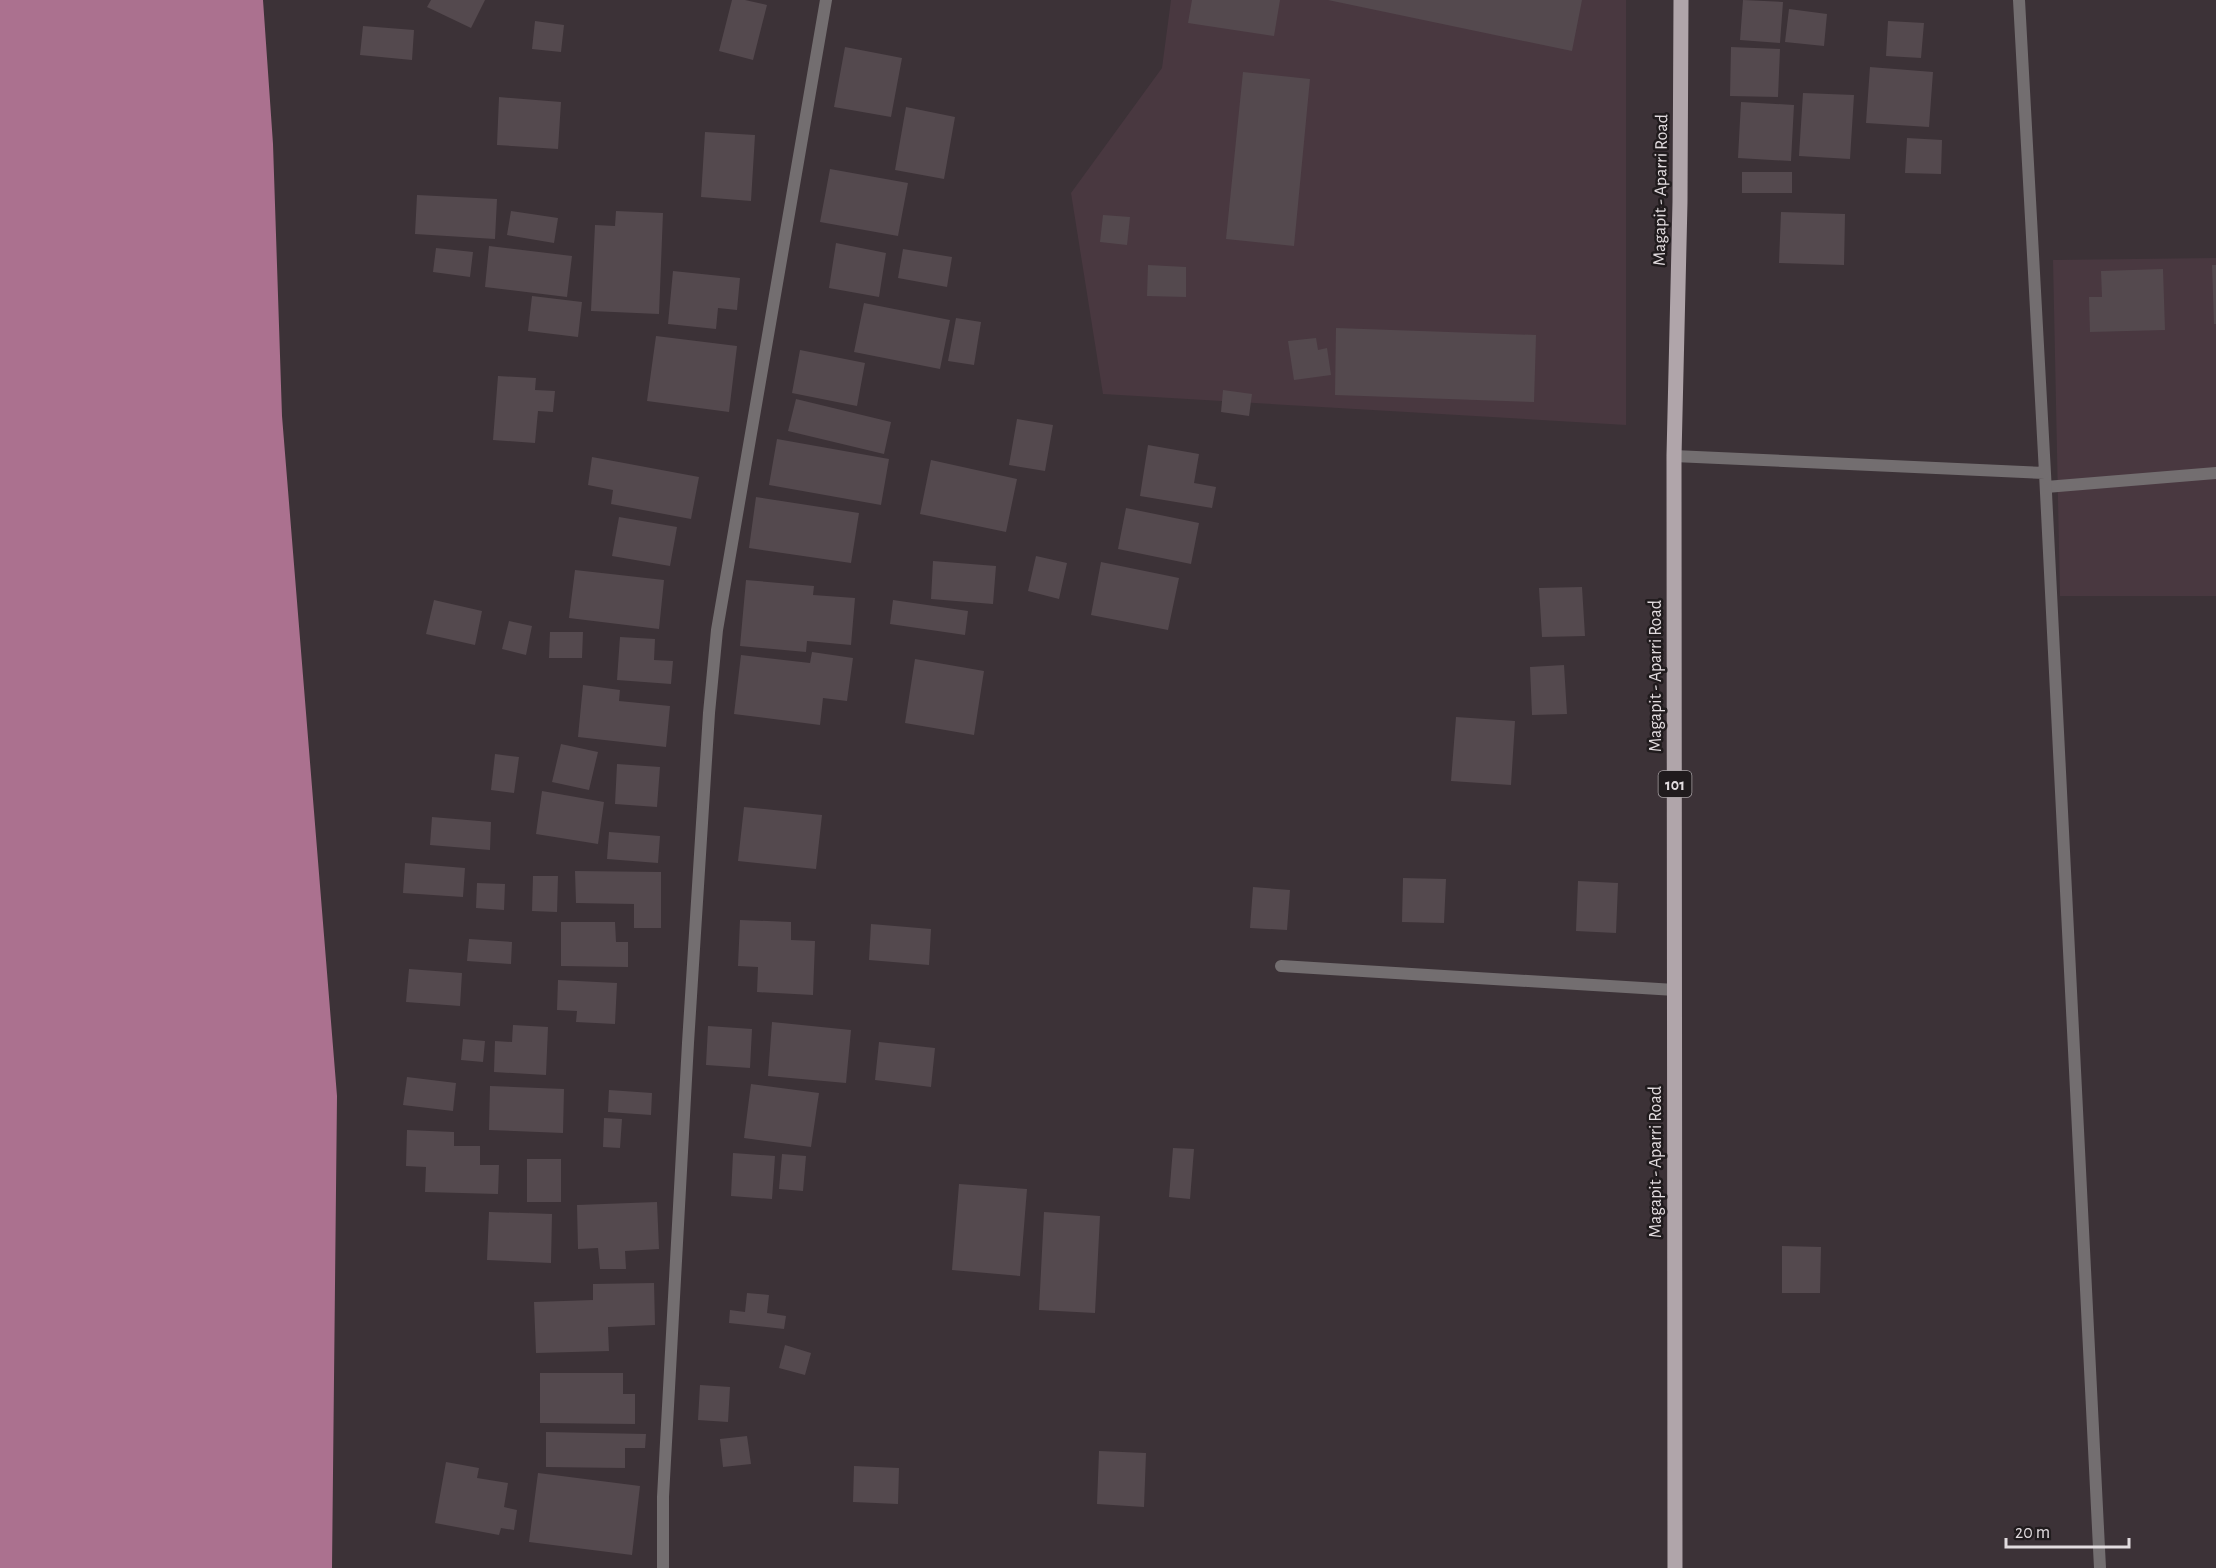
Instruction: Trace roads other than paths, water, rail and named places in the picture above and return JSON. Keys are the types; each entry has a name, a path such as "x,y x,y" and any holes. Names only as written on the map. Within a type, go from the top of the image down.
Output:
{"main road":[{"name":"Magapit - Aparri Road","path":"1674,1568 1674,456 1680,202 1681,0"}],"street":[{"path":"663,1568 663,1497 687,1055 709,713 717,630 826,0"},
{"path":"2019,0 2046,487 2100,1568"},
{"path":"1674,456 2045,473"},
{"path":"2046,487 2216,473"},
{"path":"1281,966 1675,990"}]}
